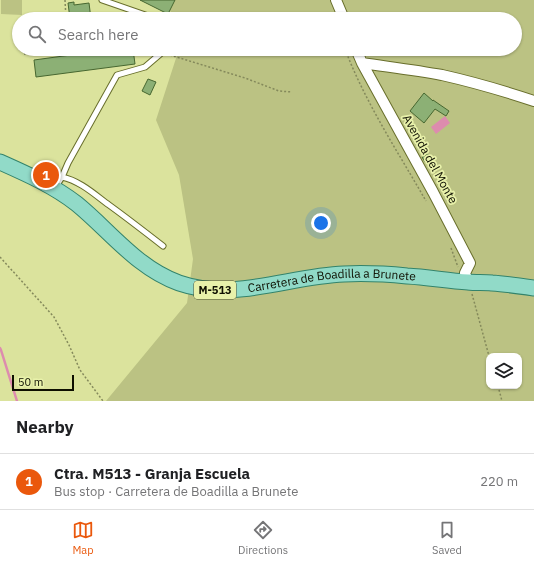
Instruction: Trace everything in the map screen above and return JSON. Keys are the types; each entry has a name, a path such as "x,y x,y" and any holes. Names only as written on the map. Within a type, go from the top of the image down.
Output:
{"main road":[{"name":"Carretera de Boadilla a Brunete","path":"0,162 30,175 58,183 76,204 135,257 149,268 189,286 213,290 247,289 326,276 376,274 467,278 534,288"},
{"name":"M-513","path":"467,278 490,289 534,296"}],"street":[{"path":"336,0 341,12"},
{"name":"Avenida del Monte","path":"359,56 470,263 467,278"},
{"path":"362,63 444,76 503,91 534,101"}],"lane":[{"path":"102,0 137,12"},
{"path":"58,183 117,75 145,67 158,56"},
{"path":"58,183 68,178 80,183 163,246"}],"path":[{"path":"66,0 66,12"},
{"path":"172,56 245,78 279,91 292,92"},
{"path":"348,56 369,101 427,202"},
{"path":"449,242 458,267 467,278 488,353"},
{"path":"0,256 54,318 69,345 80,370 103,401"},
{"path":"499,389 502,401"}],"green space":[{"path":"1,0 22,0 22,12 12,12 12,15 1,14"},
{"path":"162,0 534,0 534,401 106,401 187,303 193,259 179,175 156,120 177,56 522,56 522,12 171,12"}],"shaded area":[{"path":"445,116 450,123 436,134 431,127"}],"building":[{"path":"140,0 175,0 169,12 164,12"},
{"path":"74,2 74,5 89,3 90,12 69,12 68,3"},
{"path":"63,56 134,56 135,64 36,77 34,60"},
{"path":"148,79 156,82 150,95 142,91"},
{"path":"424,93 433,101 449,111 446,116 435,109 424,123 410,111"},
{"path":"428,154 431,159 425,162 422,157"}],"waterway":[{"path":"0,348 17,401"}],"place":[{"name":"Ctra. M513 - Granja Escuela","path":"46,175"}]}
